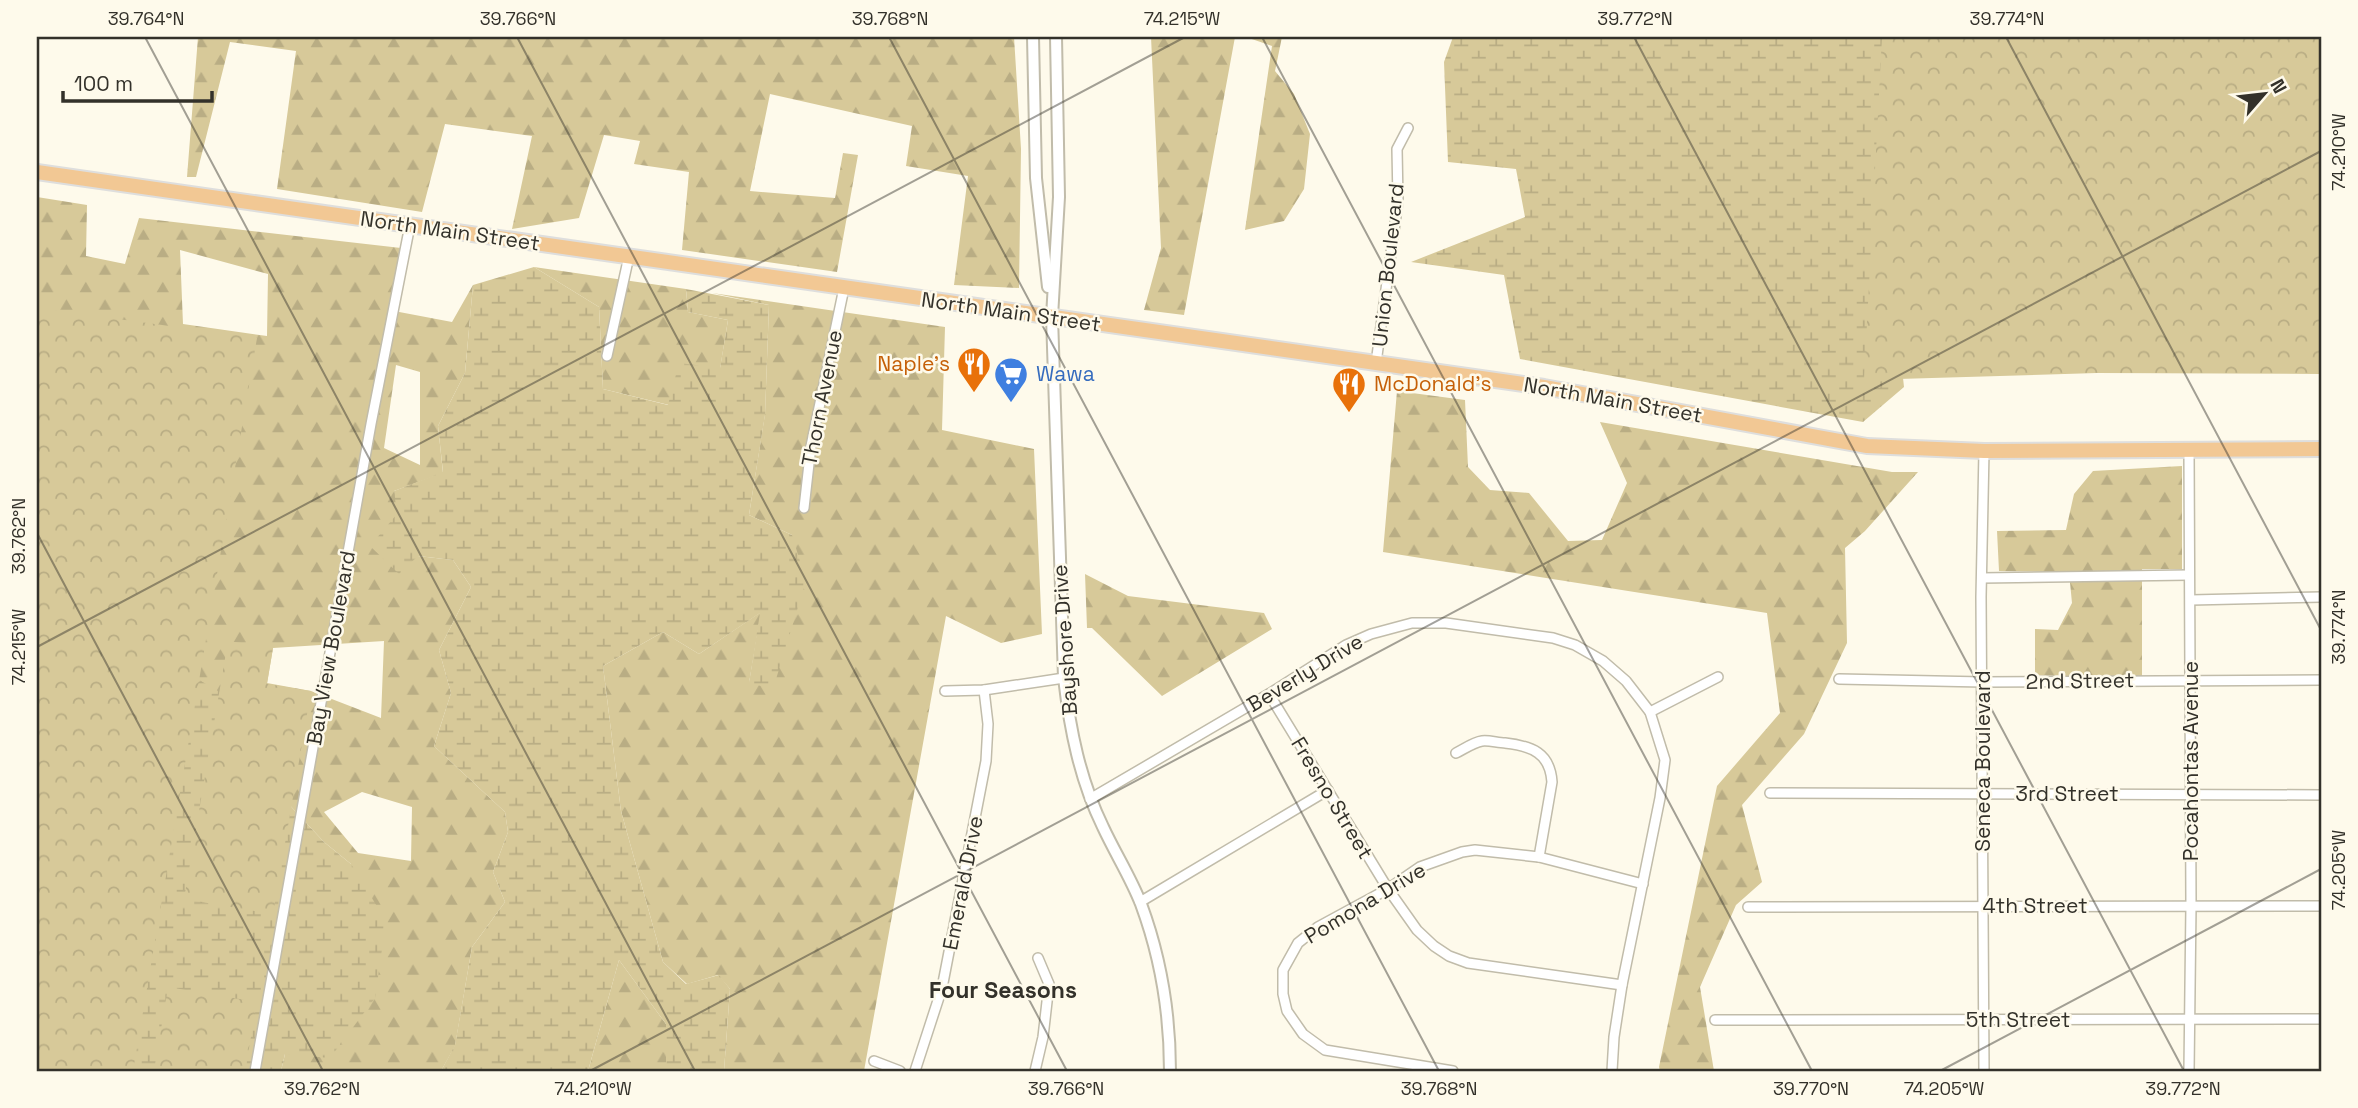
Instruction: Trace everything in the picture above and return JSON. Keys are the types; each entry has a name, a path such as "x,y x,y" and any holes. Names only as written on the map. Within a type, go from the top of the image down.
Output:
{"highway":[{"name":"North Main Street","path":"37,172 1544,387 1854,444 1984,451 2321,449"}],"street":[{"path":"1033,37 1036,178 1052,317"},
{"path":"1052,317 1059,197 1056,37"},
{"name":"Union Boulevard","path":"1376,363 1398,201 1397,149 1408,128"},
{"name":"Bay View Boulevard","path":"255,1071 371,424 410,225"},
{"path":"607,356 629,256"},
{"name":"Thorn Avenue","path":"804,508 811,446 844,288"},
{"name":"Bayshore Drive","path":"1052,317 1064,678 1074,746 1090,799 1140,902 1157,956 1170,1037 1170,1071"},
{"name":"Pocahontas Avenue","path":"2189,450 2189,1071"},
{"name":"Seneca Boulevard","path":"1984,451 1984,1071"},
{"path":"1982,578 2189,575"},
{"path":"2191,600 2321,597"},
{"name":"Beverly Drive","path":"1090,799 1269,694 1346,645 1371,634 1412,623 1446,623 1553,638 1575,645 1604,661 1626,681 1650,712 1665,760 1660,798 1622,985 1612,1071"},
{"path":"1650,712 1718,677"},
{"path":"945,691 984,690 1064,678"},
{"name":"2nd Street","path":"1839,679 1983,682 2321,680"},
{"name":"Emerald Drive","path":"915,1071 942,988 986,761 988,724 984,690"},
{"name":"Fresno Street","path":"1269,694 1388,889 1417,930 1434,946 1468,964 1622,985"},
{"path":"1456,753 1482,741 1494,742 1532,749 1546,761 1552,782 1539,856"},
{"path":"1140,902 1328,790"},
{"name":"3rd Street","path":"1770,793 2321,795"},
{"name":"Pomona Drive","path":"1453,1071 1325,1050 1298,1028 1284,1004 1283,970 1298,943 1318,927 1388,889 1420,867 1462,852 1475,850 1539,856 1643,884"},
{"name":"4th Street","path":"1748,907 2321,906"},
{"path":"1035,1071 1043,1037 1049,984 1038,958"},
{"name":"5th Street","path":"1715,1020 2321,1019"},
{"path":"874,1061 900,1071"}],"green space":[{"path":"198,37 1014,37 1021,149 1019,288 954,285 968,176 906,166 912,126 770,94 750,191 835,198 843,153 858,155 837,272 682,250 689,172 634,164 640,141 604,135 579,218 512,229 532,136 445,124 422,212 277,189 296,51 230,42 196,177 187,177"},
{"path":"1151,37 1235,37 1184,315 1144,310 1161,248"},
{"path":"1246,37 1282,37 1275,71 1294,94 1310,134 1304,189 1284,221 1245,230 1272,46"},
{"path":"1453,37 1970,37 1900,350 1904,387 1863,422 1520,359 1504,275 1411,262 1525,217 1516,169 1448,162 1444,62"},
{"path":"1882,37 2321,37 2321,374 2097,373 1864,380"},
{"path":"37,197 87,205 86,256 125,264 139,218 401,248 394,311 452,322 473,285 465,373 438,426 443,473 394,491 418,556 453,560 471,587 439,650 451,693 434,746 505,812 508,832 493,872 505,902 472,947 455,1046 441,1071 281,1071 351,864 324,842 284,799 179,668 37,461","holes":["180,250 268,274 267,336 183,324","396,365 420,372 420,465 384,448","384,641 381,718 311,691 267,683 273,648","362,792 412,807 411,861 358,853 324,812"]},
{"path":"534,267 686,289 688,312 728,320 720,369 669,405 603,389 599,307"},
{"path":"534,267 599,307 603,389 668,405 679,363 720,368 728,320 688,312 686,289 769,305 765,415 749,515 792,535 806,581 773,689 749,683 760,613 699,654 663,632 603,666 621,811 663,962 686,984 719,975 730,989 724,1071 666,1071 666,1024 619,960 588,1071 441,1071 455,1045 472,947 505,902 493,872 508,832 505,812 434,746 451,693 439,650 471,587 453,560 418,556 399,574 370,546 397,514 394,491 443,472 438,426 465,373 473,285"},
{"path":"712,293 945,327 942,430 1034,449 1042,634 1001,643 946,616 864,1071 724,1071 730,989 718,975 687,984 663,962 621,811 603,666 663,632 699,654 761,612 749,683 792,535 749,515 765,414 769,305"},
{"path":"37,308 257,338 133,1071 37,1071"},
{"path":"1397,391 1465,400 1468,467 1490,490 1529,493 1568,541 1602,540 1627,483 1600,422 1892,472 1918,472 1865,531 1845,548 1847,643 1804,734 1742,805 1762,882 1736,905 1700,987 1714,1071 1660,1071 1659,1067 1717,786 1780,713 1767,613 1383,552"},
{"path":"37,461 179,668 223,694 284,799 324,842 351,864 386,921 375,998 330,1058 285,1054 281,1071 37,1071"},
{"path":"2182,466 2182,569 2142,569 2142,679 2035,675 2035,629 2058,630 2072,603 2069,572 1999,571 1997,531 2066,530 2074,494 2093,471"},
{"path":"1085,574 1128,596 1264,613 1272,629 1162,696 1092,628 1087,628"},
{"path":"228,641 273,648 267,684 311,691 273,914 184,899"},
{"path":"619,960 666,1024 666,1071 588,1071"},
{"path":"168,987 257,1002 245,1071 154,1071"}],"place":[{"name":"Naple's","path":"974,394"},
{"name":"Wawa","path":"1011,404"},
{"name":"McDonald's","path":"1349,414"}],"district":[{"name":"Four Seasons","path":"1003,990"}]}
